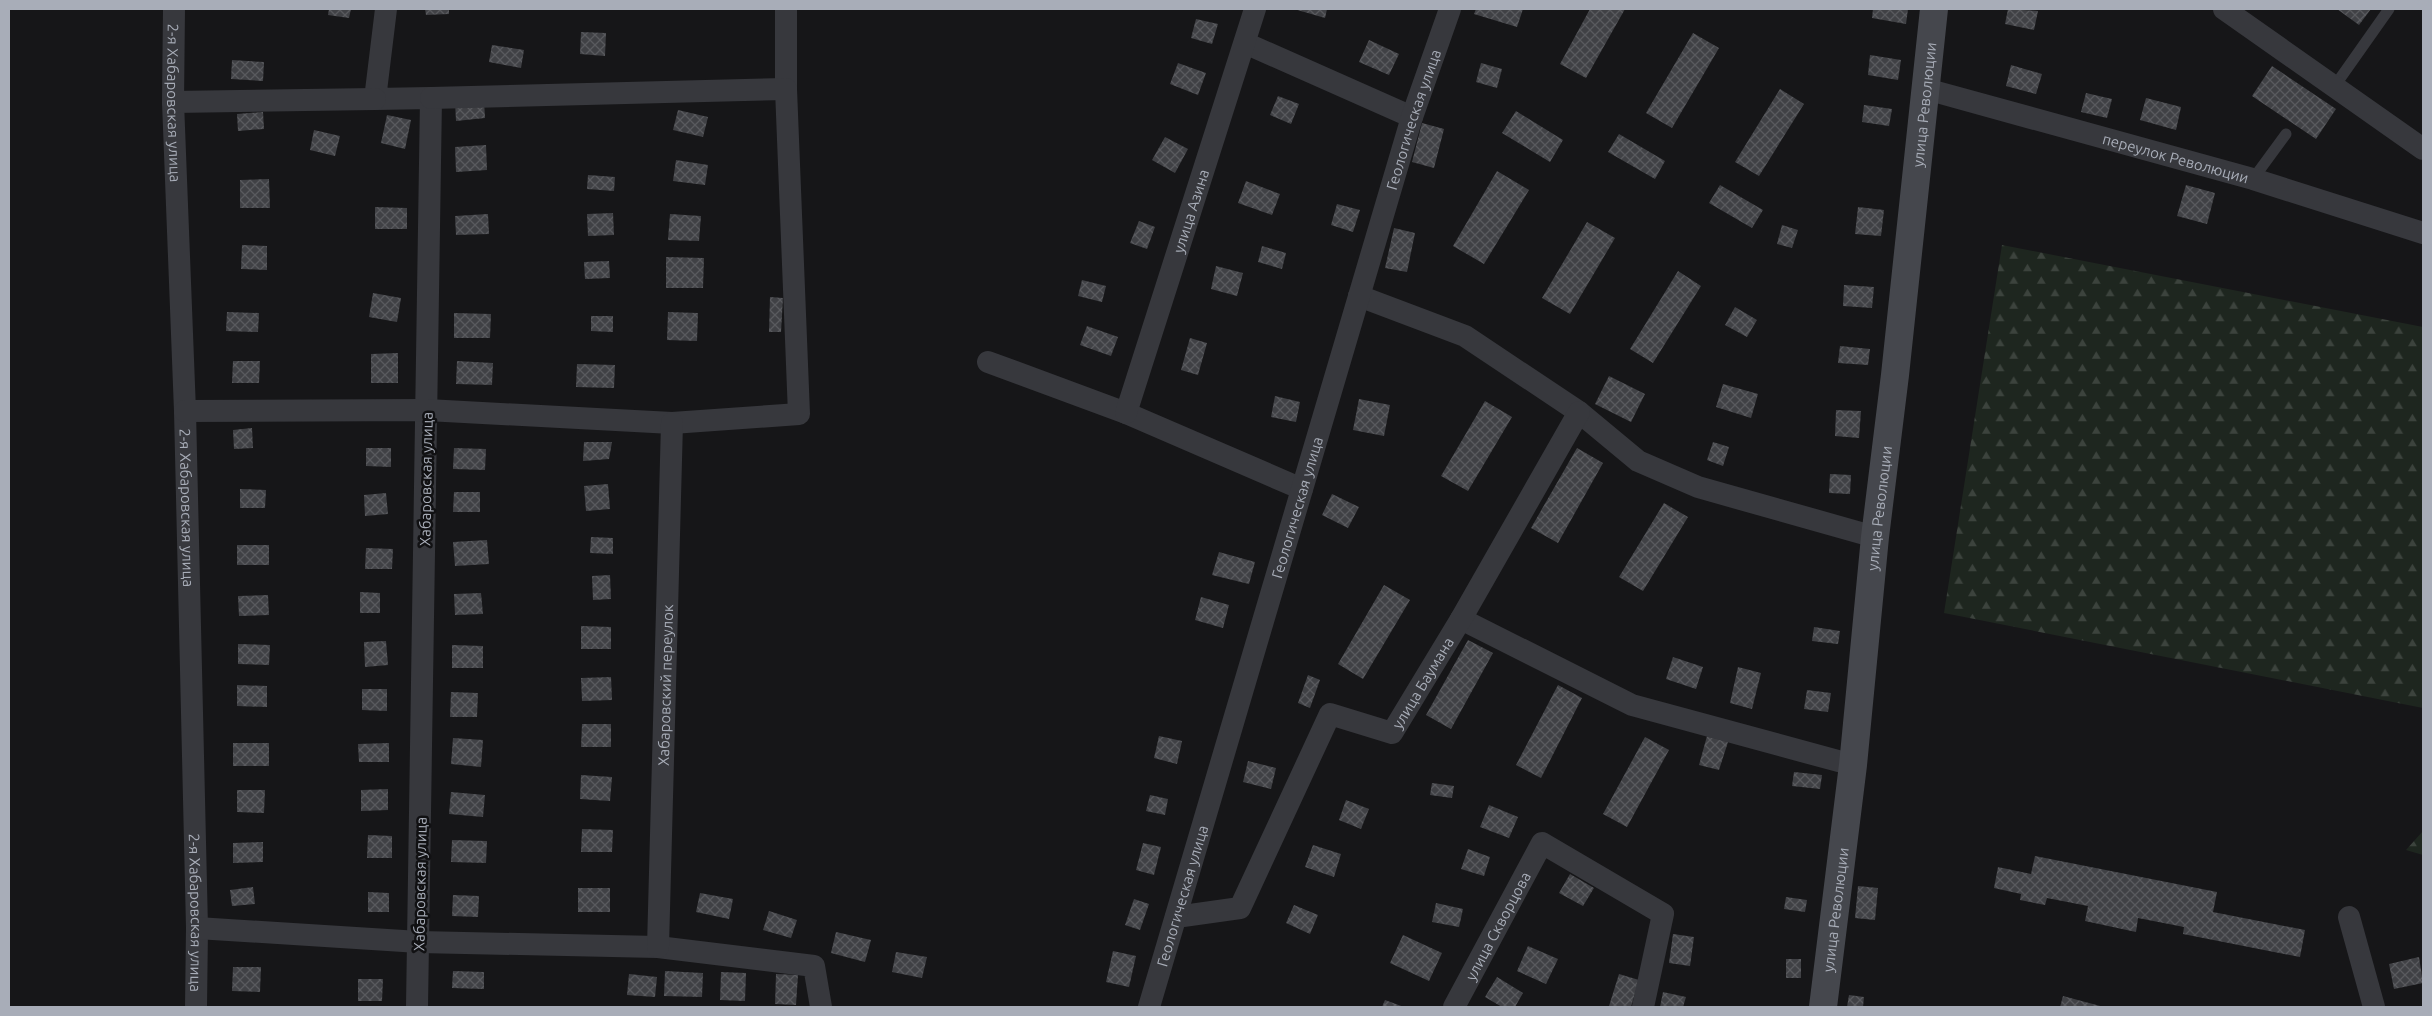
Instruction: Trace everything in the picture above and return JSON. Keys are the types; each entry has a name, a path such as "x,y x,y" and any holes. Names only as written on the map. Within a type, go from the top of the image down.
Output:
{"street":[{"name":"2-я Хабаровская улица","path":"174,9 173,102 185,411 197,928 196,1007"},
{"path":"375,100 386,9"},
{"path":"185,411 427,410 672,423 799,414 786,88 786,9"},
{"name":"улица Азина","path":"1126,413 1256,9"},
{"name":"Геологическая улица","path":"1150,1007 1412,117 1450,9"},
{"name":"улица Революции","path":"1823,1007 1853,765 1875,537 1934,9"},
{"path":"2224,9 2423,149"},
{"path":"1245,43 1412,117"},
{"path":"173,102 375,100 786,88"},
{"name":"переулок Революции","path":"1926,89 2253,179 2423,232"},
{"name":"Хабаровская улица","path":"417,1007 431,98"},
{"path":"1359,296 1465,336 1579,412 1638,461 1698,487 1875,537"},
{"path":"988,362 1126,413 1302,489"},
{"name":"улица Баумана","path":"1176,917 1240,908 1330,714 1392,732 1461,619 1579,412"},
{"name":"Хабаровский переулок","path":"658,947 672,423"},
{"path":"1461,619 1632,705 1853,765"},
{"name":"улица Скворцова","path":"1454,1007 1542,843 1662,914 1643,1007"},
{"path":"2349,917 2374,1007"},
{"path":"197,928 419,942 658,947 814,966 821,1007"}],"lane":[{"path":"2334,87 2389,9"},
{"path":"2253,179 2286,134"}],"green space":[{"path":"2002,245 2423,327 2423,708 1944,613"},
{"path":"2423,831 2423,855 2406,850"}],"building":[{"path":"329,9 351,9 349,18 328,15"},
{"path":"425,9 449,9 449,14 426,15"},
{"path":"1294,9 1327,9 1325,18"},
{"path":"1476,9 1523,9 1517,27 1474,14"},
{"path":"1590,9 1625,9 1586,78 1560,64"},
{"path":"1873,9 1908,9 1906,24 1872,18"},
{"path":"2008,9 2038,11 2034,30 2005,24"},
{"path":"2337,9 2371,9 2359,25"},
{"path":"1196,19 1218,24 1212,44 1191,38"},
{"path":"581,32 606,33 605,56 580,54"},
{"path":"1693,33 1719,48 1672,128 1646,113"},
{"path":"1369,40 1399,54 1389,75 1359,62"},
{"path":"492,45 524,50 521,68 489,62"},
{"path":"1870,55 1901,60 1898,80 1868,75"},
{"path":"232,60 264,62 263,81 231,79"},
{"path":"1178,63 1206,73 1198,95 1170,84"},
{"path":"1481,63 1502,69 1497,88 1476,82"},
{"path":"2011,65 2042,74 2036,94 2006,86"},
{"path":"2272,66 2336,109 2316,139 2252,96"},
{"path":"1780,89 1804,104 1759,176 1735,162"},
{"path":"2086,93 2112,99 2107,118 2081,112"},
{"path":"1278,96 1299,104 1291,124 1270,115"},
{"path":"2146,98 2181,107 2176,130 2140,120"},
{"path":"484,100 485,118 456,121 455,102"},
{"path":"1864,105 1892,109 1889,126 1862,122"},
{"path":"678,110 708,117 703,137 673,130"},
{"path":"1516,111 1563,140 1550,162 1502,133"},
{"path":"263,112 264,129 238,131 237,114"},
{"path":"387,115 411,120 405,149 381,143"},
{"path":"1422,123 1444,129 1434,168 1412,162"},
{"path":"314,130 340,136 335,156 310,150"},
{"path":"1619,134 1665,161 1655,179 1608,152"},
{"path":"1165,137 1188,149 1175,173 1152,160"},
{"path":"486,145 487,170 456,172 455,147"},
{"path":"676,160 708,165 705,185 673,181"},
{"path":"1497,171 1529,190 1484,264 1453,246"},
{"path":"588,175 615,177 614,191 587,189"},
{"path":"269,179 270,208 240,208 240,180"},
{"path":"1246,181 1280,194 1272,215 1238,203"},
{"path":"1720,185 1763,210 1752,228 1709,203"},
{"path":"2186,185 2215,193 2207,224 2177,216"},
{"path":"1337,204 1360,210 1353,232 1331,225"},
{"path":"375,207 407,208 407,229 375,229"},
{"path":"1858,207 1884,210 1881,236 1855,234"},
{"path":"613,213 614,235 588,236 587,214"},
{"path":"488,214 489,234 456,235 455,216"},
{"path":"670,214 701,216 699,241 668,240"},
{"path":"1139,221 1155,227 1147,249 1130,243"},
{"path":"1587,222 1615,238 1570,314 1542,298"},
{"path":"1782,225 1798,230 1792,248 1777,244"},
{"path":"1394,228 1415,233 1407,272 1385,268"},
{"path":"242,245 267,246 267,270 241,269"},
{"path":"1262,246 1286,253 1282,269 1258,262"},
{"path":"666,257 704,258 703,288 666,288"},
{"path":"609,261 610,278 585,279 584,262"},
{"path":"1216,266 1243,273 1237,296 1211,289"},
{"path":"1678,271 1701,286 1653,363 1630,349"},
{"path":"1082,280 1106,286 1102,302 1078,296"},
{"path":"1844,285 1874,287 1872,308 1843,306"},
{"path":"373,293 401,298 397,322 369,317"},
{"path":"770,297 783,298 781,332 769,332"},
{"path":"1735,307 1757,320 1747,337 1725,325"},
{"path":"227,312 259,313 258,332 226,331"},
{"path":"668,312 698,313 697,341 667,340"},
{"path":"454,313 491,314 490,338 454,338"},
{"path":"591,316 613,316 613,332 591,331"},
{"path":"1087,326 1118,337 1111,356 1080,345"},
{"path":"1190,338 1207,343 1198,375 1181,370"},
{"path":"1840,346 1870,349 1868,365 1838,363"},
{"path":"398,353 398,383 371,383 371,354"},
{"path":"233,361 260,361 259,383 232,383"},
{"path":"457,361 493,363 492,385 456,384"},
{"path":"577,364 615,365 614,388 576,387"},
{"path":"1609,376 1645,394 1631,422 1595,404"},
{"path":"1723,384 1758,394 1751,418 1716,407"},
{"path":"1275,396 1300,402 1296,422 1271,417"},
{"path":"1359,399 1390,405 1384,436 1353,430"},
{"path":"1485,401 1512,417 1468,491 1441,476"},
{"path":"1836,410 1861,411 1859,438 1835,436"},
{"path":"252,428 253,448 234,449 233,430"},
{"path":"584,442 612,442 609,459 583,461"},
{"path":"1713,442 1729,447 1723,466 1707,460"},
{"path":"366,448 391,448 391,467 366,466"},
{"path":"454,448 486,449 485,470 453,469"},
{"path":"1577,448 1603,463 1558,543 1531,528"},
{"path":"1830,474 1851,475 1850,494 1829,493"},
{"path":"608,484 610,509 586,511 584,486"},
{"path":"240,489 266,490 265,508 240,508"},
{"path":"454,492 480,492 480,512 453,512"},
{"path":"386,493 388,514 365,516 364,495"},
{"path":"1332,494 1359,507 1348,528 1322,515"},
{"path":"1664,503 1688,517 1643,591 1619,577"},
{"path":"591,537 613,538 613,554 590,553"},
{"path":"487,540 489,564 455,566 453,542"},
{"path":"237,545 269,545 269,565 237,565"},
{"path":"366,548 393,549 392,569 365,569"},
{"path":"1219,552 1255,562 1249,584 1212,575"},
{"path":"610,575 611,599 593,600 592,576"},
{"path":"1384,585 1410,600 1363,679 1338,664"},
{"path":"360,592 380,593 380,613 360,613"},
{"path":"481,593 483,614 455,615 454,594"},
{"path":"268,595 269,615 239,616 238,596"},
{"path":"1201,597 1229,605 1223,628 1195,620"},
{"path":"581,626 611,627 611,649 581,649"},
{"path":"1814,627 1840,631 1838,644 1812,641"},
{"path":"1468,640 1493,653 1451,729 1426,715"},
{"path":"386,641 388,665 365,667 364,642"},
{"path":"238,644 270,645 269,665 238,664"},
{"path":"452,645 483,646 483,668 452,668"},
{"path":"1673,657 1703,667 1696,689 1666,679"},
{"path":"1738,667 1761,673 1752,709 1730,703"},
{"path":"1308,675 1320,680 1310,708 1298,703"},
{"path":"611,677 612,700 582,701 581,678"},
{"path":"237,685 267,686 267,707 237,706"},
{"path":"1558,685 1582,698 1541,778 1516,765"},
{"path":"362,689 387,689 387,711 362,710"},
{"path":"1807,690 1831,693 1828,712 1804,709"},
{"path":"451,692 478,693 477,717 450,717"},
{"path":"582,724 611,724 611,747 581,747"},
{"path":"1159,736 1182,741 1177,764 1154,758"},
{"path":"1707,736 1728,742 1719,770 1699,765"},
{"path":"1645,737 1669,750 1627,827 1603,814"},
{"path":"453,738 483,740 481,767 451,764"},
{"path":"233,743 269,743 269,766 233,766"},
{"path":"389,743 389,762 359,762 358,744"},
{"path":"1248,761 1276,768 1271,789 1243,782"},
{"path":"1794,772 1822,775 1820,789 1792,786"},
{"path":"581,775 612,777 610,801 580,799"},
{"path":"1432,783 1454,786 1452,798 1430,795"},
{"path":"388,789 388,810 361,811 361,790"},
{"path":"237,790 265,790 264,813 237,812"},
{"path":"451,792 485,795 483,817 449,814"},
{"path":"1150,795 1168,799 1165,815 1146,811"},
{"path":"1346,800 1369,809 1361,829 1339,820"},
{"path":"1489,805 1518,817 1509,838 1480,827"},
{"path":"582,829 613,830 612,852 581,852"},
{"path":"368,835 392,836 392,858 367,858"},
{"path":"452,840 487,841 486,863 451,862"},
{"path":"263,842 263,862 233,863 233,843"},
{"path":"1143,843 1161,847 1154,875 1136,870"},
{"path":"1313,845 1341,854 1334,877 1305,867"},
{"path":"1468,849 1490,857 1484,876 1461,869"},
{"path":"2035,856 2217,892 2213,912 2305,930 2300,957 2183,934 2184,927 2138,918 2136,932 2085,921 2088,906 2047,898 2045,905 2020,900 2021,894 1994,888 1998,867 2031,874"},
{"path":"1570,874 1594,888 1583,906 1559,893"},
{"path":"1858,886 1878,888 1875,920 1855,918"},
{"path":"253,887 255,904 232,906 230,890"},
{"path":"578,888 610,888 610,912 578,912"},
{"path":"368,892 389,893 389,912 368,912"},
{"path":"700,893 733,899 729,919 696,912"},
{"path":"453,895 479,896 478,917 452,916"},
{"path":"1786,897 1807,900 1805,912 1784,909"},
{"path":"1134,899 1149,904 1140,930 1125,925"},
{"path":"1436,903 1463,909 1459,927 1432,922"},
{"path":"1294,905 1318,915 1310,934 1286,923"},
{"path":"769,911 797,920 791,938 763,930"},
{"path":"836,932 871,940 865,962 831,953"},
{"path":"1673,934 1694,937 1690,966 1669,963"},
{"path":"1403,935 1442,953 1429,981 1390,963"},
{"path":"1528,946 1558,959 1546,984 1517,971"},
{"path":"1113,951 1136,956 1129,987 1106,982"},
{"path":"896,952 927,957 922,978 892,972"},
{"path":"2419,957 2423,983 2394,989 2389,964"},
{"path":"1786,959 1801,959 1801,978 1786,978"},
{"path":"233,967 261,967 260,992 232,991"},
{"path":"453,971 484,972 484,989 452,988"},
{"path":"665,971 703,973 702,997 664,996"},
{"path":"721,972 746,973 745,1001 720,1000"},
{"path":"629,974 657,977 655,997 627,995"},
{"path":"776,974 798,975 796,1005 775,1004"},
{"path":"1619,974 1639,980 1631,1007 1609,1006"},
{"path":"1497,977 1523,993 1515,1007 1502,1007 1485,997"},
{"path":"358,979 383,979 382,1001 358,1001"},
{"path":"1663,992 1686,997 1683,1007 1660,1007"},
{"path":"1849,995 1864,997 1863,1007 1847,1007"},
{"path":"2063,996 2104,1007 2060,1007"},
{"path":"1385,1000 1404,1007 1382,1007"}]}
